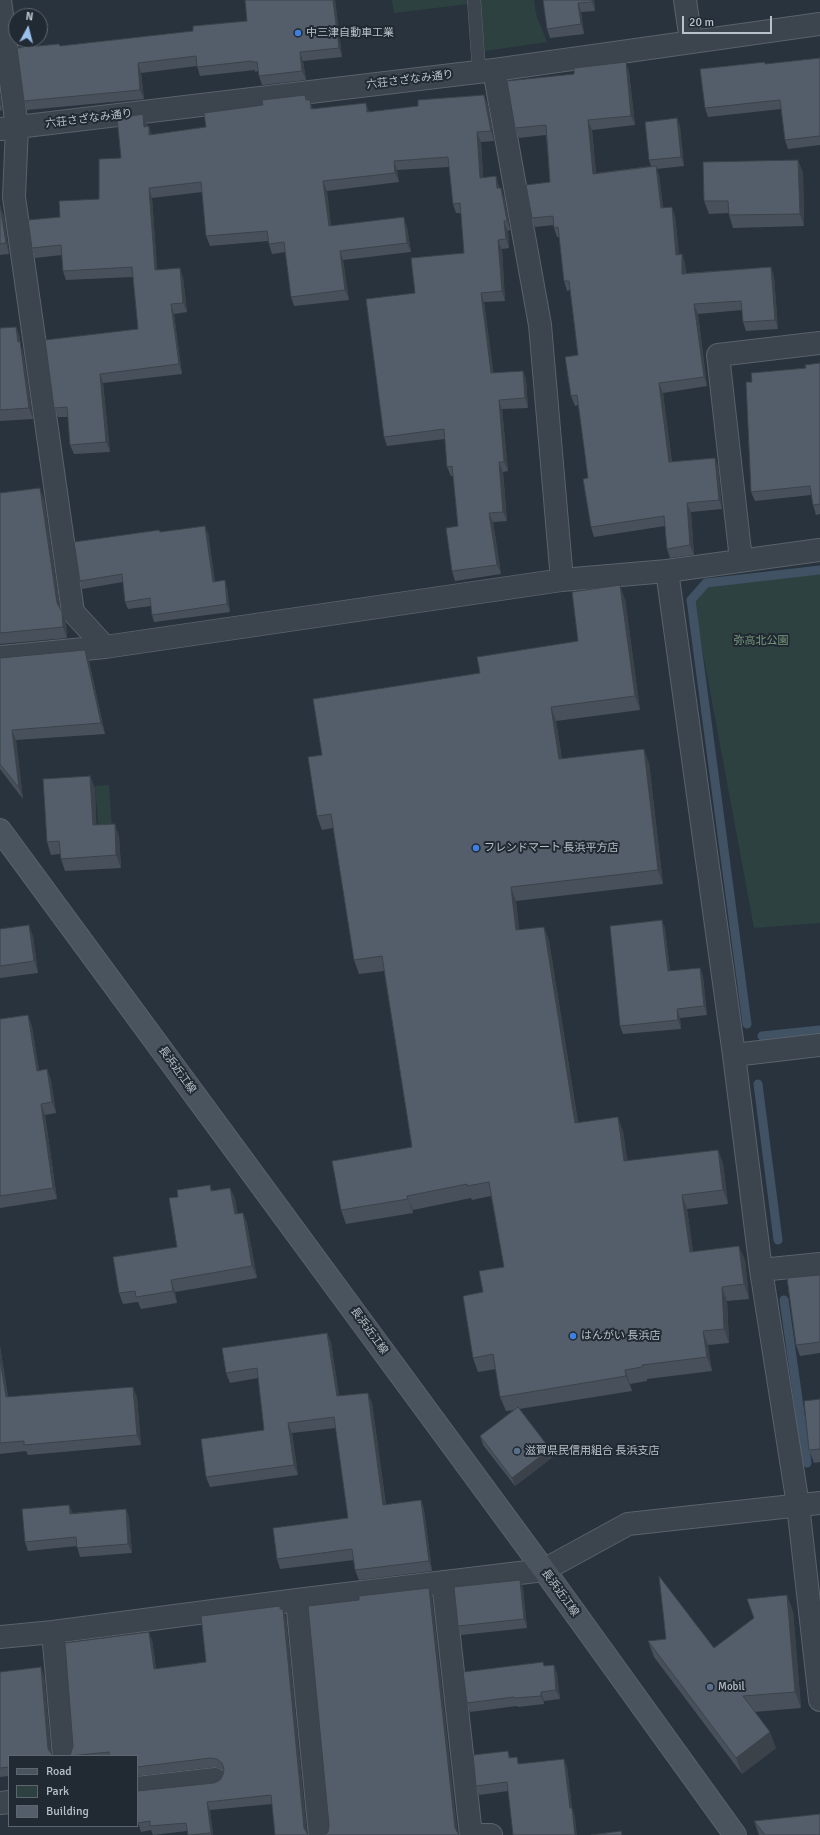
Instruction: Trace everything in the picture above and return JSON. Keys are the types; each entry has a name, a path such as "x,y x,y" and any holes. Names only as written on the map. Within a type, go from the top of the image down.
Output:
{"main road":[{"name":"長浜近江線","path":"0,830 544,1570 735,1835"}],"street":[{"path":"0,0 14,197 73,612 105,647"},
{"path":"685,0 691,41"},
{"name":"六荘さざなみ通り","path":"9,128 487,71 820,24"},
{"path":"487,71 540,324 562,580"},
{"path":"741,560 718,355 820,343"},
{"path":"0,657 105,647 562,580 667,571 820,550"},
{"path":"667,571 734,1055 762,1270 798,1505 820,1700"},
{"path":"734,1055 820,1045"},
{"path":"762,1270 820,1264"},
{"path":"0,1637 53,1632 544,1570 628,1524 820,1503"},
{"path":"444,1582 471,1835"},
{"path":"297,1600 320,1835"},
{"path":"53,1632 64,1755"},
{"path":"138,1788 215,1779"},
{"path":"483,1835 491,1835"}],"lane":[{"path":"474,0 487,71"}],"green space":[{"path":"392,0 468,0 469,4 394,13"},
{"path":"480,0 534,0 536,14 547,42 485,51"},
{"name":"弥高北公園","path":"820,574 820,923 754,928 695,610 695,603 706,586"},
{"path":"109,785 112,830 99,831 95,786"}],"building":[{"path":"245,0 333,0 339,48 300,52 302,71 259,76 257,62 252,61 197,67 196,56 138,63 140,90 24,101 17,48 48,48 48,45 59,44 60,46 193,31 193,26 247,21"},
{"path":"543,0 592,0 592,2 578,3 581,24 547,29"},
{"path":"820,58 820,136 785,140 780,100 705,108 700,69"},
{"path":"626,62 631,116 588,120 593,174 656,166 661,208 672,207 676,255 682,254 682,274 771,267 775,320 743,322 741,301 694,304 704,377 659,383 669,462 715,458 719,500 687,503 690,545 667,549 664,516 591,527 583,479 588,478 577,395 571,396 565,357 578,355 569,281 564,281 558,227 554,228 553,216 532,218 526,185 550,182 546,125 515,128 507,81 574,74 574,68"},
{"path":"305,95 306,100 310,100 311,109 366,103 367,112 418,106 418,100 484,95 491,131 477,132 480,178 496,176 497,188 501,188 507,221 504,221 506,239 498,240 502,291 481,293 491,373 523,371 525,398 499,400 504,462 499,462 503,512 489,513 497,565 452,571 446,528 458,526 452,466 447,467 444,429 384,437 366,299 415,293 411,258 464,253 460,203 453,204 448,157 394,161 395,173 323,181 329,226 404,217 407,243 340,251 345,290 291,297 284,242 269,244 267,231 206,236 201,182 149,188 155,270 180,268 183,303 171,304 179,364 100,374 106,442 70,445 67,407 54,408 45,340 138,329 132,267 63,271 61,245 32,248 28,220 60,217 59,201 99,199 99,159 121,158 117,118 143,114 144,127 149,126 149,135 206,127 204,113 263,105 262,100"},
{"path":"677,118 681,157 649,160 645,122"},
{"path":"798,160 800,214 729,215 728,201 704,201 703,162"},
{"path":"0,206 6,243 0,244"},
{"path":"16,327 18,342 20,341 29,408 0,410 0,328"},
{"path":"820,363 820,504 813,505 810,486 751,492 746,382 752,382 751,373 806,368 805,365"},
{"path":"40,488 57,603 62,612 63,627 0,633 0,493"},
{"path":"205,526 213,582 225,580 227,604 152,615 150,598 125,602 122,574 80,581 74,542 159,530 160,532"},
{"path":"620,585 635,696 551,707 559,759 644,749 658,870 511,887 516,930 544,927 575,1123 618,1117 624,1161 718,1150 723,1190 682,1195 690,1252 739,1246 744,1284 722,1287 724,1329 703,1331 707,1357 642,1365 642,1367 625,1370 626,1376 500,1397 493,1354 473,1358 463,1296 483,1292 479,1271 504,1267 489,1182 467,1186 467,1184 407,1196 408,1199 341,1210 332,1161 412,1147 382,956 354,960 331,814 317,816 308,757 322,755 313,699 480,673 477,657 578,641 572,592"},
{"path":"85,650 101,723 12,730 19,788 0,764 0,658"},
{"path":"90,776 93,825 115,824 116,855 61,859 59,841 47,842 43,779"},
{"path":"662,920 668,971 700,968 704,1006 677,1009 678,1020 620,1026 610,926"},
{"path":"29,925 34,961 0,966 0,929"},
{"path":"28,1015 37,1071 47,1069 52,1102 41,1104 53,1188 0,1196 0,1019"},
{"path":"210,1185 211,1191 230,1188 235,1214 243,1213 252,1266 171,1280 173,1291 136,1297 135,1291 119,1293 113,1257 177,1247 169,1198 178,1197 177,1190"},
{"path":"820,1275 820,1342 796,1345 787,1278"},
{"path":"327,1333 337,1396 368,1393 383,1505 421,1500 429,1561 355,1570 352,1549 277,1559 273,1528 348,1518 334,1417 288,1423 294,1465 206,1477 201,1439 264,1430 257,1368 226,1373 222,1348"},
{"path":"0,1359 6,1397 133,1387 137,1435 24,1445 24,1441 0,1443"},
{"path":"820,1399 820,1449 809,1450 804,1401"},
{"path":"518,1407 550,1449 512,1478 480,1436"},
{"path":"69,1505 70,1514 126,1509 128,1544 77,1548 76,1537 25,1542 22,1509"},
{"path":"659,1576 714,1648 754,1618 747,1599 787,1595 795,1692 743,1696 770,1732 736,1758 648,1641 666,1639"},
{"path":"520,1580 524,1619 458,1626 454,1587"},
{"path":"429,1588 455,1828 459,1835 325,1835 328,1832 329,1825 308,1606 359,1600 359,1596"},
{"path":"280,1606 280,1609 283,1609 304,1828 308,1835 275,1835 271,1795 207,1802 211,1833 188,1835 186,1823 150,1826 150,1821 138,1823 138,1791 214,1783 220,1780 224,1769 222,1763 217,1759 210,1758 138,1767 138,1755 109,1755 109,1752 70,1755 73,1746 65,1643 149,1632 154,1669 206,1662 201,1616"},
{"path":"543,1662 544,1666 554,1665 556,1690 541,1692 541,1696 514,1697 467,1703 463,1672"},
{"path":"41,1667 48,1749 52,1755 8,1755 8,1767 0,1768 0,1672"},
{"path":"508,1751 509,1758 517,1757 518,1764 564,1759 575,1835 513,1835 507,1782 476,1786 473,1755"},
{"path":"820,1814 820,1835 765,1835 754,1821"},
{"path":"621,1831 622,1835 591,1835"}],"waterway":[{"path":"747,1024 691,600 706,583 820,570"},
{"path":"762,1036 820,1030"},
{"path":"758,1084 778,1240"},
{"path":"784,1300 807,1463"}],"place":[{"name":"中三津自動車工業","path":"298,33"},
{"name":"フレンドマート 長浜平方店","path":"476,848"},
{"name":"はんがい 長浜店","path":"573,1336"},
{"name":"滋賀県民信用組合 長浜支店","path":"517,1451"},
{"name":"Mobil","path":"710,1687"}]}
